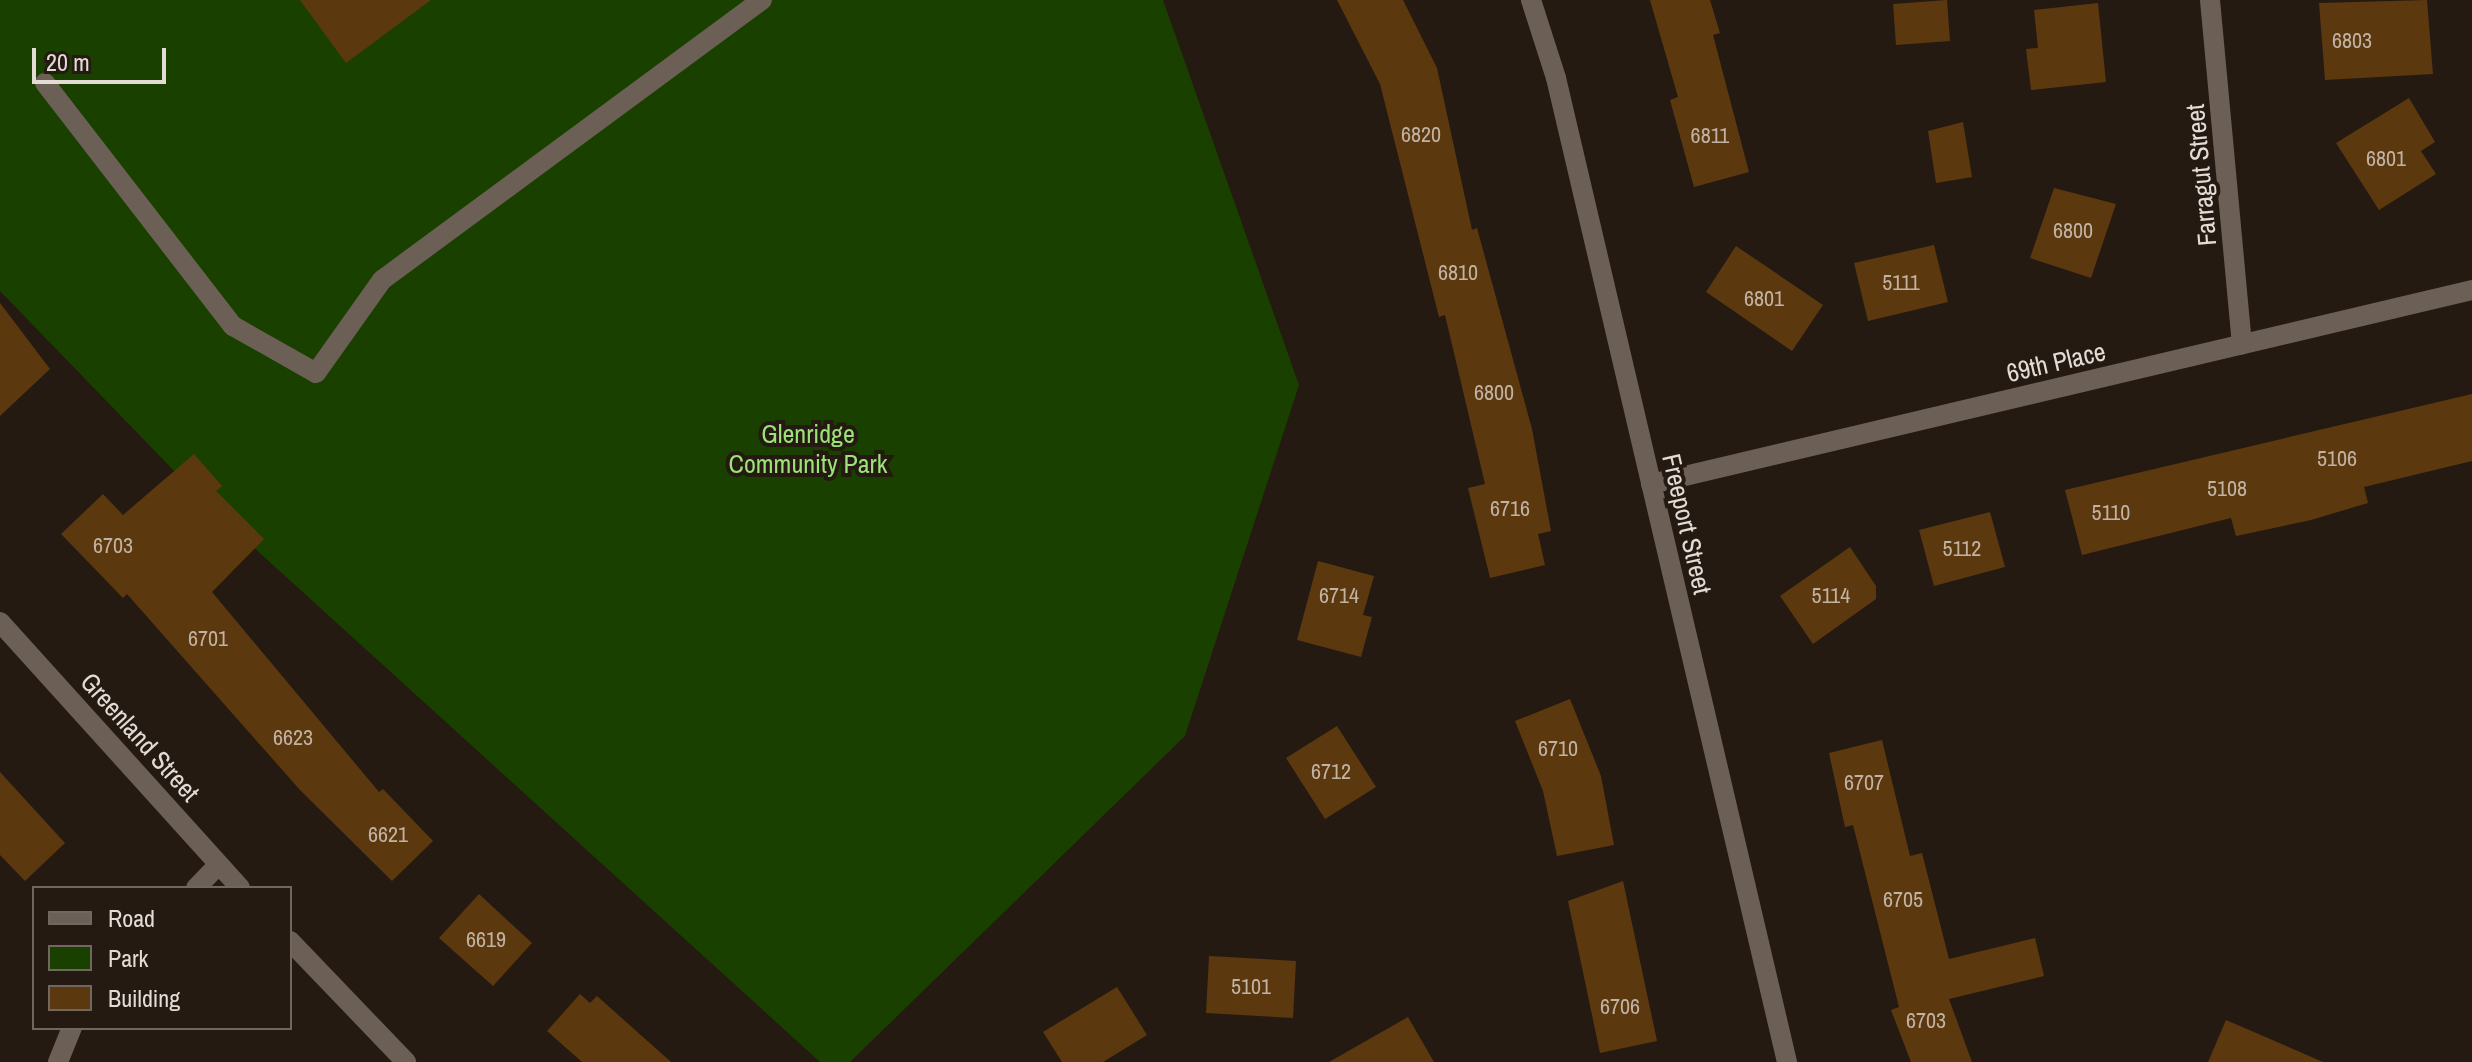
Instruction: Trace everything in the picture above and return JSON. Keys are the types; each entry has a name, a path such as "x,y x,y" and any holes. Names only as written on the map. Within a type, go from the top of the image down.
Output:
{"street":[{"path":"45,83 233,326 316,373 382,280 762,0"},
{"name":"Freeport Street","path":"1531,0 1556,78 1787,1062"},
{"name":"Farragut Street","path":"2210,0 2242,345"},
{"name":"69th Place","path":"1651,484 2472,290"},
{"name":"Greenland Street","path":"0,622 238,886"},
{"path":"198,886 218,865"},
{"path":"292,943 406,1062"},
{"path":"58,1062 71,1030"}],"green space":[{"name":"Glenridge Community Park","path":"0,0 1163,0 1299,385 1185,736 850,1062 820,1062 207,505 0,291"}],"building":[{"path":"300,0 431,0 346,63"},
{"path":"1337,0 1403,0 1437,68 1472,230 1477,228 1532,429 1551,531 1538,534 1545,565 1490,578 1468,488 1485,484 1445,315 1439,317 1380,84"},
{"path":"1650,0 1710,0 1720,33 1713,35 1749,172 1694,187 1670,100 1678,97"},
{"path":"1947,0 1950,41 1896,45 1893,4"},
{"path":"2427,0 2433,74 2325,80 2319,3"},
{"path":"2098,3 2106,82 2031,90 2026,49 2038,48 2034,10"},
{"path":"2409,98 2435,142 2421,151 2436,174 2379,210 2336,143"},
{"path":"1963,122 1972,177 1936,183 1928,131"},
{"path":"2054,188 2116,204 2091,278 2030,258"},
{"path":"1934,245 1948,302 1868,321 1854,263"},
{"path":"1736,246 1823,305 1792,351 1706,292"},
{"path":"0,303 50,369 0,416"},
{"path":"2472,394 2472,461 2364,487 2368,503 2311,520 2236,536 2231,518 2082,555 2065,490"},
{"path":"194,454 222,486 216,491 264,539 212,592 379,792 383,789 433,841 392,881 300,790 127,594 123,598 61,534 103,494 123,515"},
{"path":"1990,512 2005,567 1934,586 1919,530"},
{"path":"1850,547 1876,586 1876,599 1813,644 1780,596"},
{"path":"1318,561 1374,576 1363,615 1372,617 1361,657 1297,640"},
{"path":"1570,699 1601,776 1614,845 1557,856 1543,791 1515,721"},
{"path":"1337,726 1376,787 1325,819 1286,758"},
{"path":"1882,740 1910,856 1922,853 1949,959 2035,938 2044,976 1949,999 1972,1062 1911,1062 1891,1010 1899,1007 1853,825 1845,827 1829,753"},
{"path":"0,772 65,843 25,881 0,855"},
{"path":"1623,881 1657,1041 1600,1053 1568,901"},
{"path":"479,894 532,943 493,986 439,938"},
{"path":"1209,956 1296,961 1293,1018 1206,1013"},
{"path":"1117,987 1147,1035 1103,1062 1062,1062 1043,1032"},
{"path":"580,994 590,1003 597,996 671,1062 582,1062 547,1031"},
{"path":"1408,1017 1434,1062 1329,1062"},
{"path":"2226,1020 2323,1062 2208,1062"}]}
